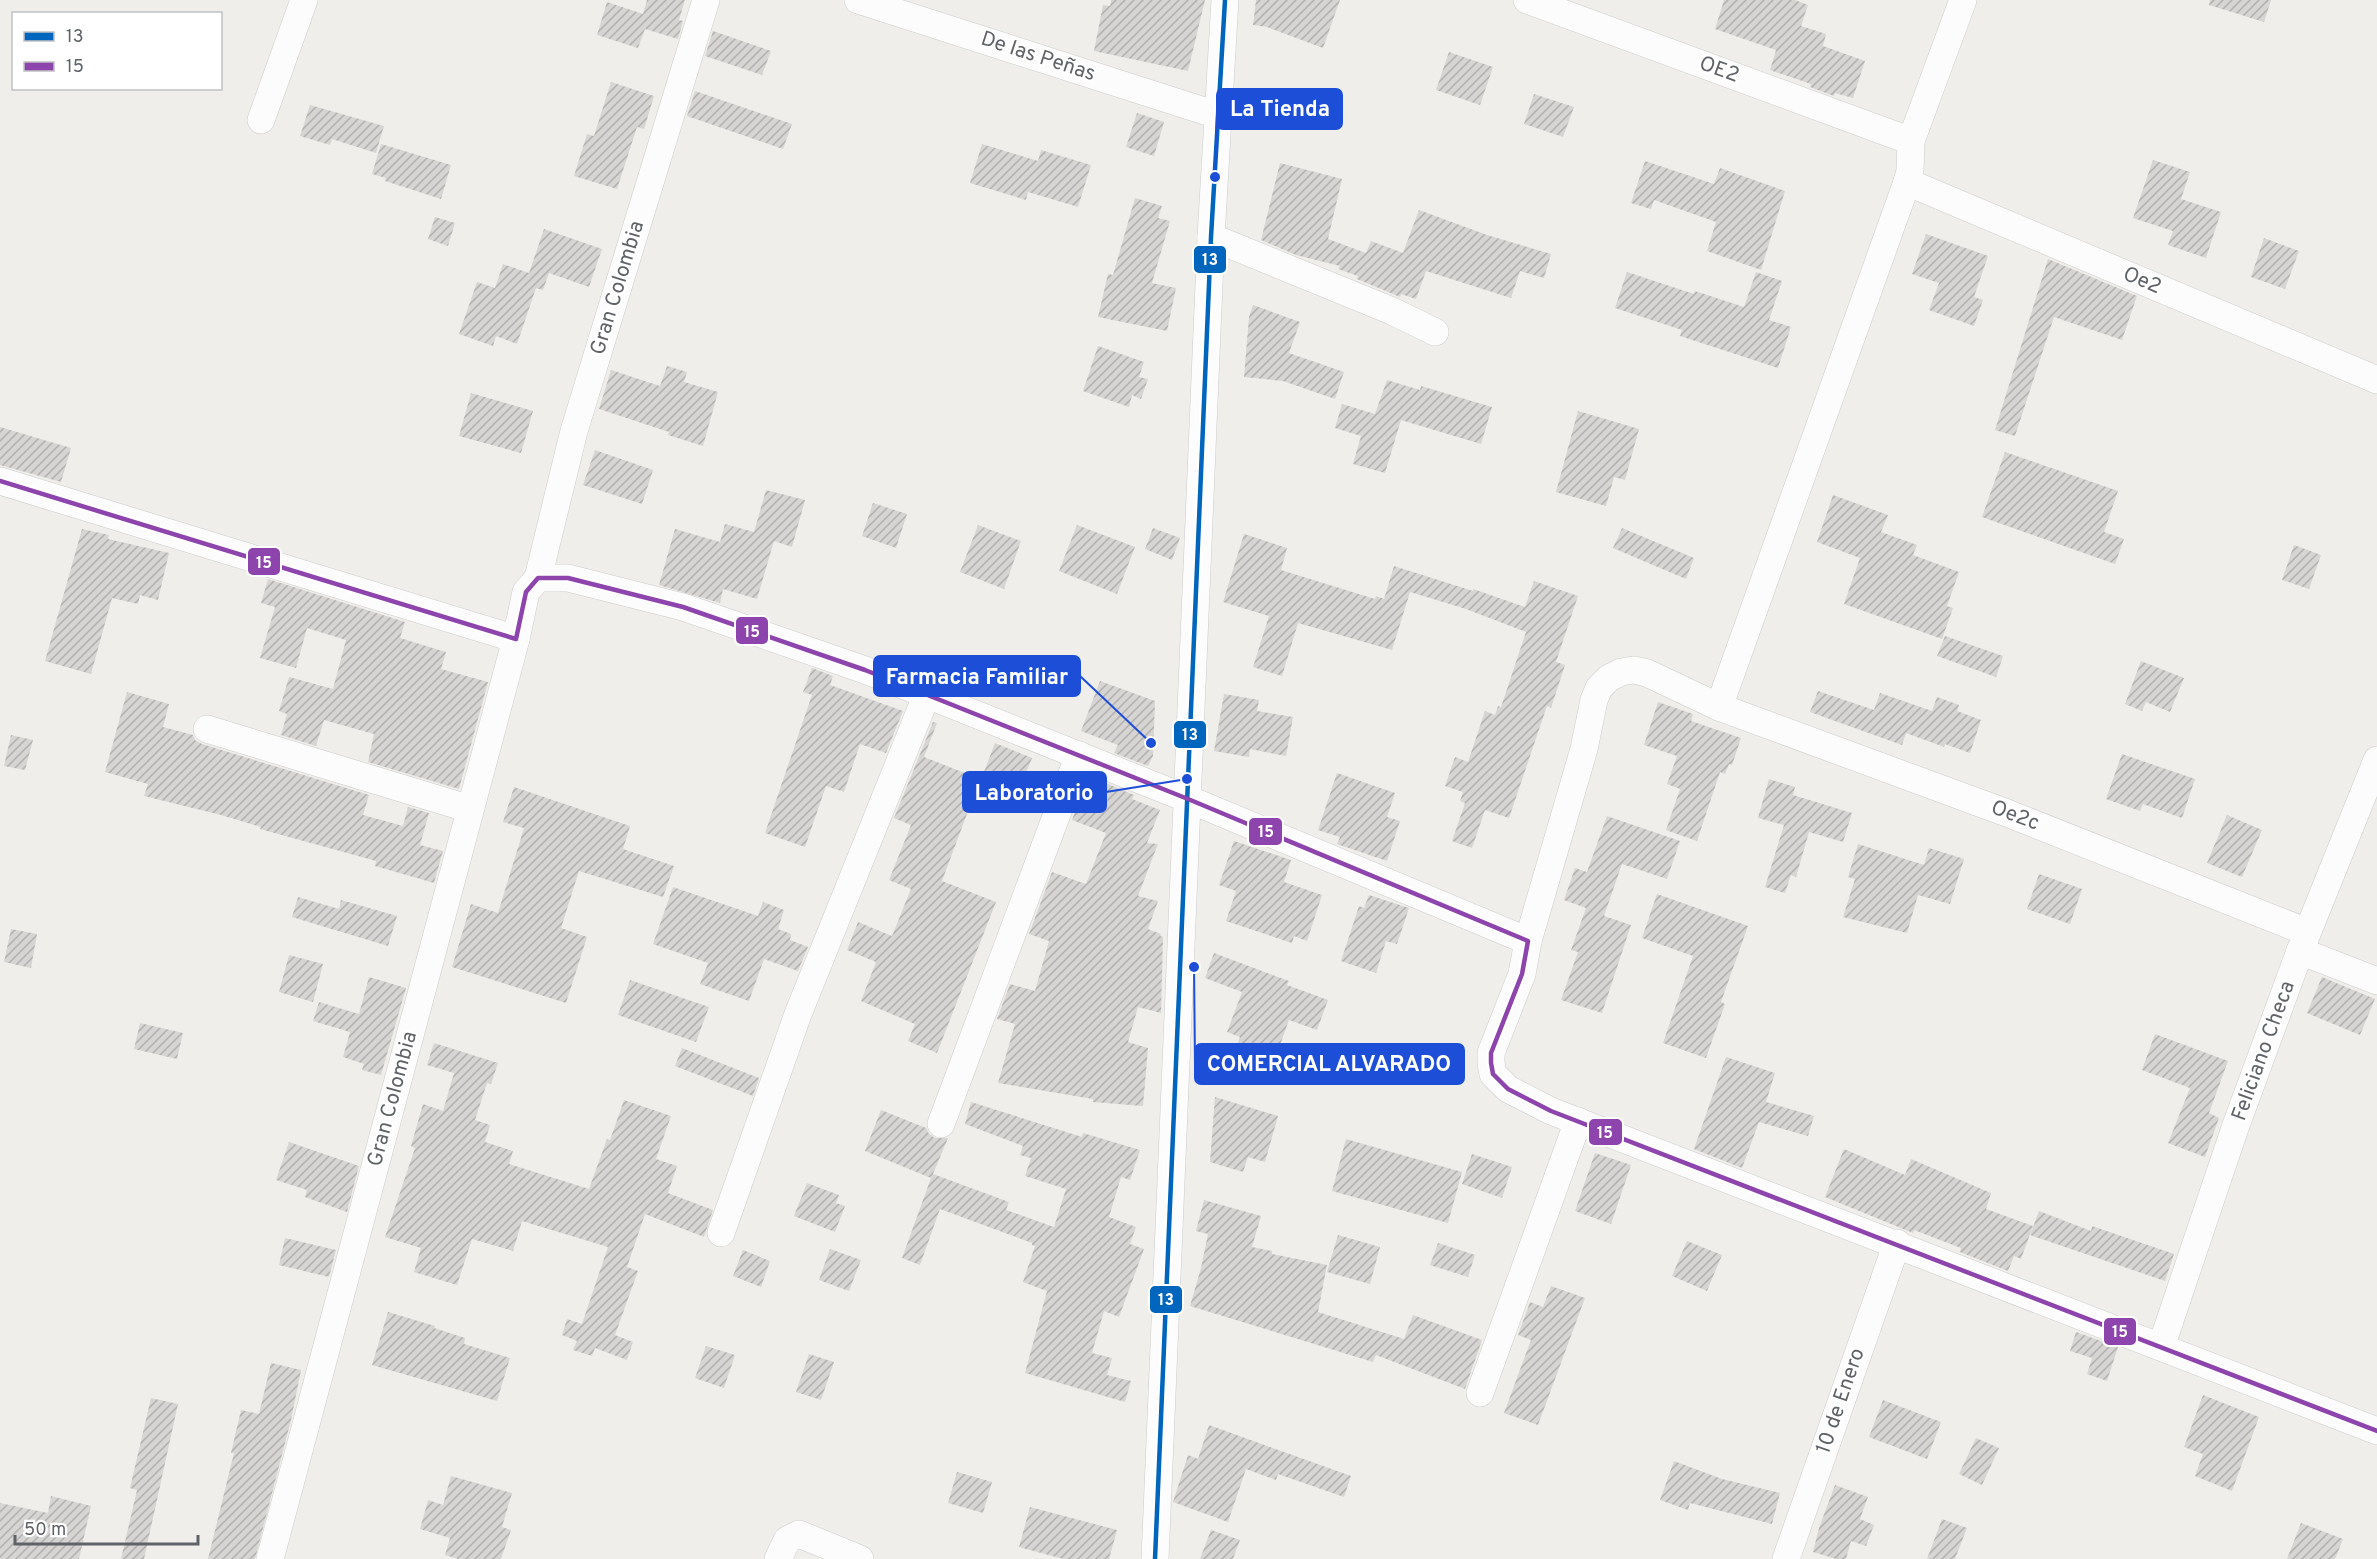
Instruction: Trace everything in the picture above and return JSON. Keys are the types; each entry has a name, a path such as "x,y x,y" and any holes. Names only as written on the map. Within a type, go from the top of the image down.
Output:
{"street":[{"path":"261,120 304,0"},
{"name":"Gran Colombia","path":"270,1559 516,639 526,592 538,578 574,431 706,0"},
{"name":"De las Peñas","path":"858,0 1217,115"},
{"path":"1155,1559 1211,237 1225,0"},
{"name":"OE2","path":"1527,0 1911,141"},
{"path":"1719,707 1907,182 1910,171 1911,141 1963,0"},
{"name":"Oe2","path":"1907,182 2377,380"},
{"path":"1211,237 1392,310 1435,332"},
{"path":"0,481 516,639"},
{"path":"538,578 568,578 683,607 865,669 1188,799 1528,941 1522,974 1491,1053 1493,1074 1508,1089 1551,1111 1897,1243 2377,1431"},
{"name":"Oe2c","path":"1528,941 1584,749 1594,700 1599,688 1609,678 1621,672 1634,670 1647,673 1719,707 2007,813 2304,942 2377,981"},
{"path":"721,1233 798,1014 927,694"},
{"path":"207,729 470,809"},
{"path":"941,1124 1079,755"},
{"name":"Feliciano Checa","path":"2161,1347 2235,1128 2304,942 2377,760"},
{"path":"1480,1393 1578,1121"},
{"name":"10 de Enero","path":"1786,1559 1897,1243"},
{"path":"778,1559 787,1540 799,1534 860,1559"}],"building":[{"path":"647,0 685,0 679,20 683,21 678,39 645,29 638,48 597,35 607,2 643,14"},
{"path":"1111,0 1205,0 1188,71 1094,51 1103,5 1110,6"},
{"path":"1256,0 1340,0 1323,48 1267,27 1253,25"},
{"path":"1724,0 1795,0 1808,5 1801,26 1826,34 1823,46 1865,61 1853,98 1835,93 1834,96 1810,87 1811,84 1770,70 1776,50 1715,29"},
{"path":"2210,0 2271,0 2264,22 2209,5"},
{"path":"713,31 771,51 762,75 705,56"},
{"path":"1449,52 1493,67 1480,105 1436,90"},
{"path":"611,82 654,96 644,129 637,127 617,189 574,176 587,134 594,136"},
{"path":"695,91 792,124 783,149 687,116"},
{"path":"1534,94 1574,107 1563,137 1524,124"},
{"path":"310,105 384,126 376,153 332,139 330,145 300,136"},
{"path":"1137,113 1164,122 1154,156 1126,147"},
{"path":"381,144 451,165 441,199 385,181 386,178 372,174"},
{"path":"982,144 1038,161 1041,150 1091,165 1078,207 1028,192 1026,200 970,183"},
{"path":"2153,160 2190,172 2181,199 2221,212 2206,258 2168,245 2173,231 2133,218"},
{"path":"1645,161 1714,184 1720,168 1785,191 1761,270 1707,251 1716,222 1654,200 1651,209 1631,203"},
{"path":"1280,163 1342,179 1328,239 1366,253 1371,241 1403,253 1419,210 1487,235 1551,254 1544,278 1520,271 1511,298 1426,271 1416,299 1401,294 1400,297 1357,279 1358,276 1338,269 1340,266 1296,255 1261,240"},
{"path":"1135,198 1162,206 1158,218 1170,221 1152,283 1176,288 1167,331 1098,317 1108,274 1113,275"},
{"path":"435,217 455,223 448,246 428,239"},
{"path":"544,229 602,249 589,287 549,273 543,290 536,288 517,344 496,336 493,346 459,334 477,282 495,288 503,264 529,273"},
{"path":"1926,234 1988,256 1974,297 1983,300 1974,326 1929,310 1939,283 1912,274"},
{"path":"2264,238 2299,251 2285,289 2251,277"},
{"path":"2048,259 2137,296 2122,340 2054,317 2015,436 1995,430"},
{"path":"1627,272 1694,294 1695,291 1744,307 1756,272 1782,281 1769,320 1791,327 1778,368 1680,336 1682,330 1615,308"},
{"path":"1253,305 1300,322 1289,353 1344,372 1335,399 1283,381 1244,377 1249,317"},
{"path":"1098,346 1144,362 1139,377 1148,379 1141,399 1132,395 1129,407 1083,391"},
{"path":"667,366 687,372 684,382 718,392 703,446 599,409 611,370 660,386"},
{"path":"1387,380 1420,390 1421,386 1492,407 1481,444 1401,420 1385,473 1353,464 1361,436 1335,428 1342,404 1375,414"},
{"path":"471,393 533,411 521,453 459,436"},
{"path":"1578,411 1639,429 1625,480 1614,477 1606,506 1556,492"},
{"path":"0,427 71,448 61,482 0,465"},
{"path":"595,450 653,470 642,504 583,485"},
{"path":"2005,452 2118,491 2104,532 2124,539 2115,564 1982,517"},
{"path":"766,490 805,500 792,547 774,541 757,599 723,589 720,603 659,585 675,529 720,542 725,524 754,532"},
{"path":"1833,495 1888,515 1881,532 1917,545 1913,555 1959,572 1947,606 1953,608 1942,639 1844,604 1860,558 1817,542"},
{"path":"873,503 907,514 896,548 862,536"},
{"path":"978,525 1021,541 1004,589 960,572"},
{"path":"1077,525 1135,547 1117,594 1059,571"},
{"path":"1153,528 1180,538 1172,560 1145,549"},
{"path":"1622,528 1694,558 1686,579 1613,548"},
{"path":"82,529 109,535 108,539 169,553 158,600 140,595 138,604 112,598 91,674 45,661"},
{"path":"1244,534 1287,548 1281,570 1375,599 1376,596 1384,599 1394,566 1525,607 1534,581 1578,596 1556,662 1565,665 1551,708 1547,706 1509,818 1485,810 1472,848 1452,841 1465,803 1460,801 1463,792 1445,786 1455,757 1468,762 1485,711 1495,715 1498,706 1501,707 1526,632 1466,609 1410,592 1392,650 1298,623 1282,676 1253,667 1269,616 1223,602"},
{"path":"2294,545 2321,555 2309,589 2282,580"},
{"path":"268,579 405,622 400,638 446,652 441,669 488,682 459,789 368,762 374,734 324,720 316,746 281,735 287,714 279,711 289,677 333,689 346,640 307,628 296,668 260,658 275,607 261,603"},
{"path":"1945,636 2003,656 1996,677 1937,656"},
{"path":"2141,661 2184,678 2170,712 2146,702 2142,711 2125,704"},
{"path":"812,668 833,676 830,685 903,711 886,753 860,744 844,792 826,786 805,847 765,833 812,695 803,692"},
{"path":"1100,681 1155,701 1153,756 1148,766 1114,753 1118,745 1081,731"},
{"path":"1818,691 1874,710 1880,693 1932,711 1937,697 1959,705 1957,711 1981,720 1970,753 1945,744 1944,747 1906,733 1902,745 1810,712"},
{"path":"127,692 169,704 163,727 193,735 195,740 202,744 369,795 363,815 403,826 408,807 429,813 420,845 443,851 434,883 375,866 376,861 260,829 261,827 221,815 144,796 148,784 105,772"},
{"path":"1224,694 1259,700 1257,711 1293,717 1286,756 1250,749 1249,757 1214,751"},
{"path":"1658,702 1693,714 1691,721 1741,738 1732,765 1729,764 1725,774 1720,772 1697,841 1666,830 1680,789 1667,784 1677,756 1644,745"},
{"path":"933,722 937,723 924,757 980,779 942,881 996,902 937,1053 908,1041 915,1024 861,1001 876,962 847,950 858,922 892,936 911,889 889,880 911,825 894,818"},
{"path":"11,735 33,740 25,770 4,766"},
{"path":"995,743 1032,758 1022,783 1008,778 1007,782 984,772"},
{"path":"2122,754 2195,779 2182,818 2143,804 2140,811 2106,799"},
{"path":"1337,773 1395,793 1387,817 1400,821 1387,861 1337,844 1340,837 1318,830"},
{"path":"1769,779 1795,787 1793,795 1852,813 1843,842 1809,832 1796,877 1791,875 1785,893 1765,887 1784,825 1758,818"},
{"path":"1086,781 1098,786 1101,781 1134,795 1132,799 1160,810 1147,843 1158,844 1138,896 1158,901 1148,929 1163,937 1161,1013 1138,1007 1128,1042 1148,1048 1143,1106 1093,1102 1093,1099 998,1083 1015,1024 997,1019 1010,984 1035,991 1049,941 1029,934 1052,872 1086,884 1106,833 1072,820"},
{"path":"514,787 630,826 623,849 674,866 663,897 579,871 561,928 587,937 566,1003 452,967 471,904 498,913 524,828 503,822"},
{"path":"2227,815 2262,830 2242,877 2207,863"},
{"path":"1607,816 1680,841 1667,879 1622,864 1604,916 1631,925 1602,1013 1561,1000 1578,952 1571,950 1586,908 1564,900 1575,868 1587,872"},
{"path":"1234,841 1291,860 1284,882 1322,895 1307,941 1294,936 1292,943 1226,921 1236,891 1219,885"},
{"path":"1858,844 1924,865 1929,848 1964,859 1950,904 1918,895 1907,933 1843,917 1855,879 1848,877"},
{"path":"2039,874 2082,889 2070,924 2027,909"},
{"path":"673,887 758,916 763,902 784,910 778,929 791,934 790,940 808,947 798,971 764,959 749,1001 700,984 708,963 653,944"},
{"path":"1657,894 1748,926 1721,1002 1725,1004 1706,1058 1663,1043 1693,956 1642,938"},
{"path":"1369,895 1409,908 1397,944 1386,941 1376,973 1341,961 1359,906 1364,908"},
{"path":"298,897 339,909 341,900 397,916 388,946 292,917"},
{"path":"11,929 37,934 31,968 4,962"},
{"path":"1214,953 1289,981 1287,985 1328,1000 1317,1030 1289,1020 1270,1073 1232,1059 1240,1037 1227,1032 1242,992 1205,978"},
{"path":"289,955 323,964 313,1002 279,992"},
{"path":"369,977 406,988 381,1075 362,1070 364,1064 343,1057 350,1032 313,1021 319,1002 359,1014"},
{"path":"2322,977 2375,999 2360,1035 2307,1013"},
{"path":"630,980 709,1007 696,1042 618,1015"},
{"path":"140,1023 183,1033 177,1059 134,1049"},
{"path":"2155,1034 2228,1061 2209,1113 2219,1118 2205,1157 2168,1143 2190,1088 2142,1070"},
{"path":"434,1043 498,1063 491,1084 487,1083 475,1120 490,1125 485,1142 513,1151 509,1164 589,1189 624,1100 671,1116 656,1159 677,1166 668,1193 713,1210 704,1237 645,1214 627,1267 638,1271 615,1335 633,1342 627,1360 595,1348 592,1356 573,1350 577,1341 562,1335 567,1319 582,1324 608,1247 522,1221 513,1251 472,1239 457,1285 414,1272 421,1248 385,1237 415,1148 411,1146 423,1104 443,1111 454,1073 427,1065"},
{"path":"682,1048 759,1078 753,1096 675,1066"},
{"path":"1726,1057 1775,1073 1766,1102 1814,1116 1808,1136 1759,1122 1742,1168 1694,1149"},
{"path":"1215,1097 1278,1116 1265,1162 1248,1157 1243,1172 1210,1162"},
{"path":"971,1102 1082,1137 1083,1133 1140,1150 1130,1180 1121,1177 1109,1217 1136,1227 1130,1244 1144,1249 1119,1317 1104,1311 1092,1353 1112,1358 1107,1375 1131,1381 1125,1402 1025,1373 1047,1291 1023,1282 1035,1246 1032,1243 940,1209 920,1265 902,1258 931,1178 865,1151 881,1110 926,1128 935,1138 948,1138 933,1174 1009,1202 1006,1210 1054,1227 1066,1189 1025,1176 1031,1158 1020,1155 1023,1146 965,1124"},
{"path":"1346,1139 1462,1172 1448,1223 1332,1191"},
{"path":"289,1142 359,1166 347,1212 305,1197 307,1190 276,1180"},
{"path":"1844,1149 1905,1175 1911,1159 1991,1193 1986,1209 2033,1226 2021,1259 2014,1256 2008,1271 1960,1252 1961,1248 1914,1230 1913,1233 1825,1197"},
{"path":"1595,1153 1631,1165 1611,1224 1575,1211"},
{"path":"1472,1154 1512,1167 1502,1198 1462,1184"},
{"path":"807,1183 839,1195 836,1203 845,1206 835,1232 794,1216"},
{"path":"1204,1200 1261,1216 1252,1247 1272,1251 1272,1254 1327,1265 1318,1312 1404,1339 1413,1315 1482,1340 1465,1389 1376,1355 1373,1362 1190,1306 1208,1234 1196,1231"},
{"path":"2039,1211 2091,1231 2092,1226 2174,1254 2165,1281 2030,1235"},
{"path":"1338,1235 1380,1247 1370,1284 1327,1272"},
{"path":"285,1238 336,1250 329,1277 279,1265"},
{"path":"1687,1241 1722,1255 1707,1291 1672,1276"},
{"path":"1438,1243 1475,1255 1468,1277 1430,1265"},
{"path":"830,1249 861,1260 849,1291 819,1280"},
{"path":"743,1250 770,1261 761,1287 733,1276"},
{"path":"1551,1286 1585,1298 1538,1425 1504,1413 1531,1340 1518,1335 1530,1302 1543,1307"},
{"path":"388,1312 435,1326 434,1328 465,1338 464,1344 510,1358 497,1401 372,1365"},
{"path":"2076,1332 2118,1347 2107,1381 2087,1374 2092,1358 2070,1351"},
{"path":"706,1346 735,1355 724,1388 695,1378"},
{"path":"809,1354 834,1362 821,1400 796,1392"},
{"path":"271,1363 301,1370 291,1420 255,1559 208,1559 234,1453 231,1453 241,1410 259,1414"},
{"path":"2203,1395 2259,1417 2232,1491 2195,1476 2203,1454 2184,1447"},
{"path":"151,1398 178,1404 144,1559 121,1559 137,1490 130,1488"},
{"path":"1883,1400 1941,1422 1927,1459 1869,1437"},
{"path":"1209,1425 1351,1476 1344,1497 1278,1474 1276,1480 1246,1469 1228,1522 1173,1502 1188,1455 1198,1459"},
{"path":"1976,1438 1999,1448 1982,1485 1959,1474"},
{"path":"1674,1461 1722,1479 1780,1493 1772,1524 1690,1503 1688,1510 1660,1500"},
{"path":"957,1472 992,1482 983,1513 948,1503"},
{"path":"451,1476 512,1493 502,1527 511,1530 501,1559 458,1559 445,1555 450,1538 420,1529 428,1500 443,1505"},
{"path":"1835,1485 1868,1497 1860,1519 1874,1525 1866,1546 1851,1541 1846,1559 1836,1559 1813,1552"},
{"path":"51,1496 91,1506 79,1559 0,1559 0,1503 48,1513"},
{"path":"1030,1507 1117,1530 1109,1559 1063,1559 1019,1547"},
{"path":"1942,1519 1967,1528 1955,1559 1927,1559"},
{"path":"2301,1523 2343,1539 2335,1559 2287,1559"},
{"path":"1211,1530 1240,1540 1233,1559 1200,1559"}],"transit line":[{"name":"13","path":"1155,1559 1211,237 1225,0"},
{"name":"15","path":"0,481 516,639 526,592 538,578 568,578 683,607 865,670 1188,799 1528,941 1522,974 1491,1053 1493,1074 1508,1089 1551,1111 2377,1431"}],"place":[{"name":"La Tienda","path":"1215,177"},
{"name":"Farmacia Familiar","path":"1151,743"},
{"name":"Laboratorio","path":"1187,779"},
{"name":"COMERCIAL ALVARADO","path":"1194,967"}]}
